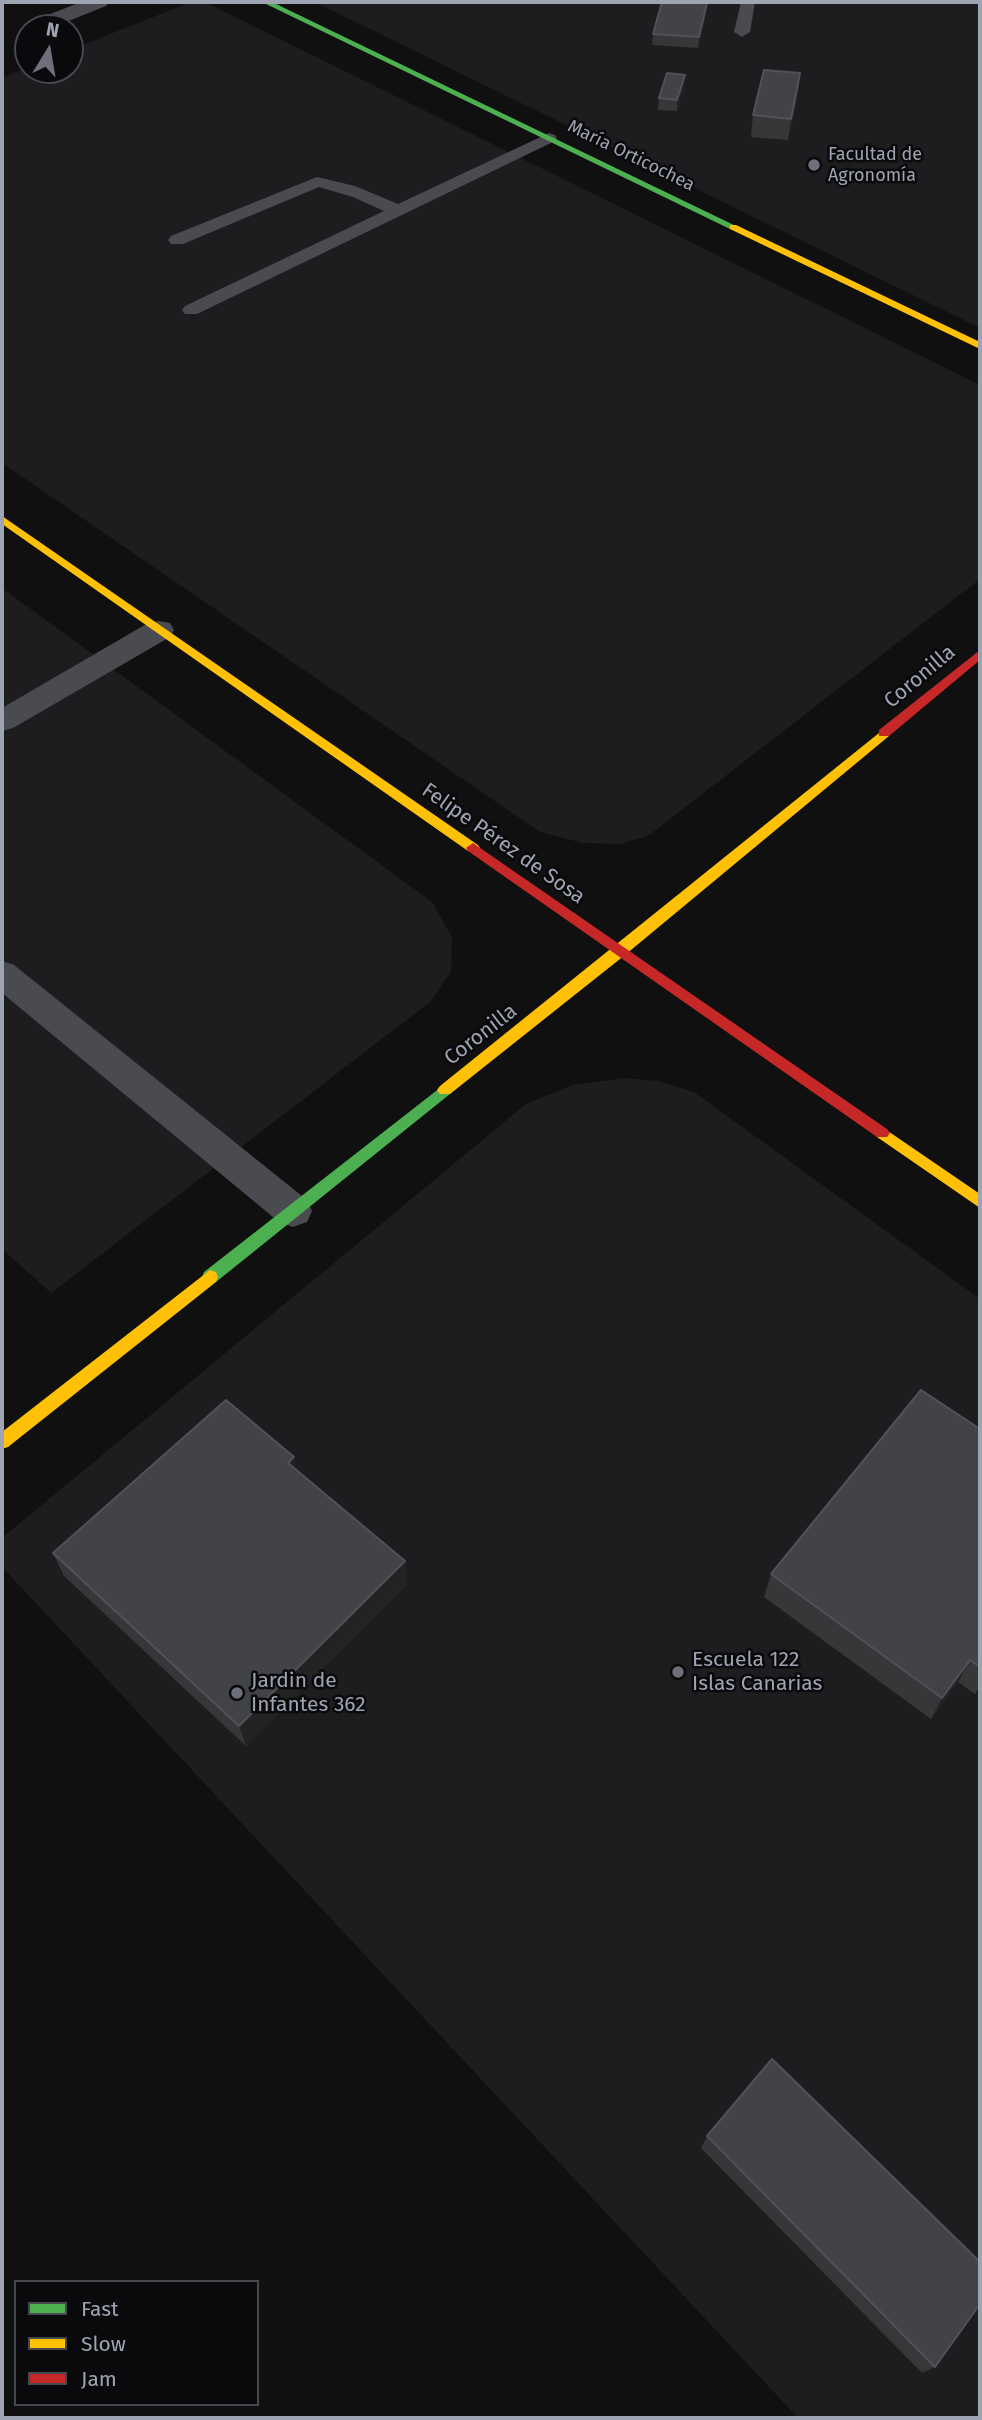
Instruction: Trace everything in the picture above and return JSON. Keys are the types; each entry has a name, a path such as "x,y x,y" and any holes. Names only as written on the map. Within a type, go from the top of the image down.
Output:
{"street":[{"path":"68,14 99,2"},
{"name":"María Orticochea","path":"266,2 980,346"},
{"name":"Felipe Pérez de Sosa","path":"2,519 980,1202"},
{"path":"2,721 159,630"},
{"name":"Coronilla","path":"2,1442 620,951 980,654"},
{"path":"2,974 293,1211"}],"lane":[{"path":"742,32 748,2"},
{"path":"191,310 549,138"},
{"path":"177,240 317,182 339,186 373,198 398,211"}],"shaded area":[{"path":"191,2 205,2 980,385 980,579 648,836 621,844 583,843 540,832 2,463 2,78 14,73 14,84 84,84 84,44"},
{"name":"Facultad de Agronomía","path":"315,2 980,2 980,328"},
{"path":"2,588 432,902 452,937 451,971 430,1002 51,1293 2,1249"},
{"name":"Escuela 122 Islas Canarias","path":"625,1078 658,1081 694,1092 980,1299 980,2418 798,2418 2,1567 2,1538 526,1104 572,1085"}],"building":[{"path":"662,2 707,3 699,37 653,34"},
{"path":"764,70 800,73 791,119 753,115"},
{"path":"667,73 685,75 677,100 659,98"},
{"path":"921,1390 980,1429 980,1667 970,1660 942,1698 771,1574"},
{"path":"226,1400 294,1457 288,1463 405,1561 239,1726 53,1553"},
{"path":"772,2059 980,2262 980,2304 935,2367 707,2136"}],"traffic: fast":[{"path":"266,2 733,227"},
{"path":"210,1277 445,1090"}],"traffic: slow":[{"path":"733,227 980,346"},
{"path":"2,519 473,848"},
{"path":"445,1090 620,951 884,733"},
{"path":"882,1133 980,1202"},
{"path":"2,1442 210,1277"}],"traffic: jam":[{"path":"884,733 980,654"},
{"path":"473,848 882,1133"}],"place":[{"name":"Facultad de Agronomía","path":"814,165"},
{"name":"Escuela 122 Islas Canarias","path":"678,1672"},
{"name":"Jardin de Infantes 362","path":"237,1693"}]}
